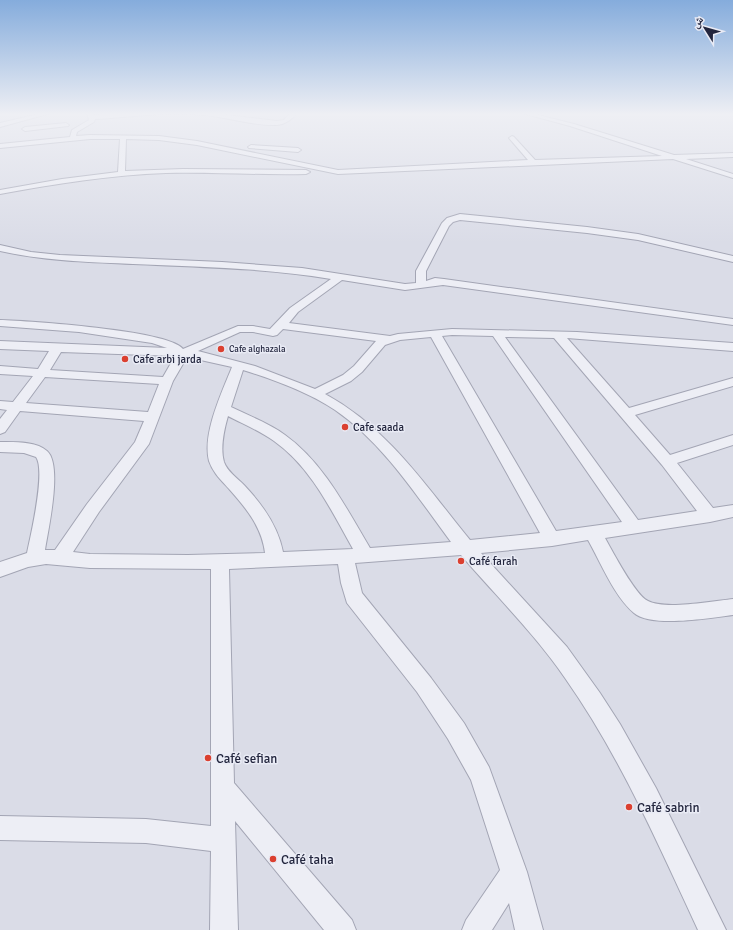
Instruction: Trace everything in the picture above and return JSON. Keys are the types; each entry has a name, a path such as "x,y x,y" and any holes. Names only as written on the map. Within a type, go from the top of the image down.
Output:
{"street":[{"path":"121,175 122,156"},
{"path":"263,156 338,172"},
{"path":"528,156 533,162"},
{"path":"0,192 73,180 121,175 188,171 338,172 533,162 685,156"},
{"path":"673,157 733,176"},
{"path":"421,282 424,266 445,225 450,220 460,217 571,228 638,237 733,259"},
{"path":"0,248 31,255 60,258 302,270 405,287 421,282 444,282 733,322"},
{"path":"59,558 93,508 142,444 167,381 183,353 235,330 253,329 273,333 282,325 294,310 341,276"},
{"path":"0,323 81,330 146,339 166,343 183,353"},
{"path":"282,325 389,339 452,332 558,334 733,347"},
{"path":"434,333 552,539"},
{"path":"497,334 634,527"},
{"path":"558,334 667,461 710,516"},
{"path":"316,394 347,378 358,369 375,348 389,339"},
{"path":"0,345 183,353 215,358 316,394 352,416 379,438 408,472 467,548 544,636 572,671 601,714 631,767 712,930"},
{"path":"0,429 42,372 57,348"},
{"path":"238,365 215,444 218,467 255,508 272,539 275,559"},
{"path":"0,370 167,381"},
{"path":"626,413 727,383 733,394"},
{"path":"0,405 153,417"},
{"path":"224,409 285,442 307,462 339,510 355,555 350,583 354,597 424,685 456,731 481,775 514,872 529,930"},
{"path":"667,461 733,440"},
{"path":"0,447 30,449 39,452 45,457 47,465 45,502 35,558"},
{"path":"0,570 35,558 220,562 467,548 552,539 710,516 733,511"},
{"path":"593,533 624,588 641,608 664,614 733,607"},
{"path":"220,562 224,930"},
{"path":"223,788 342,930"},
{"path":"0,828 146,831 223,840"},
{"path":"476,930 514,872"}],"place":[{"name":"Cafe alghazala","path":"221,349"},
{"name":"Cafe arbi jarda","path":"125,359"},
{"name":"Cafe saada","path":"345,427"},
{"name":"Café farah","path":"461,561"},
{"name":"Café sefian","path":"208,758"},
{"name":"Café sabrin","path":"629,807"},
{"name":"Café taha","path":"273,859"}]}
